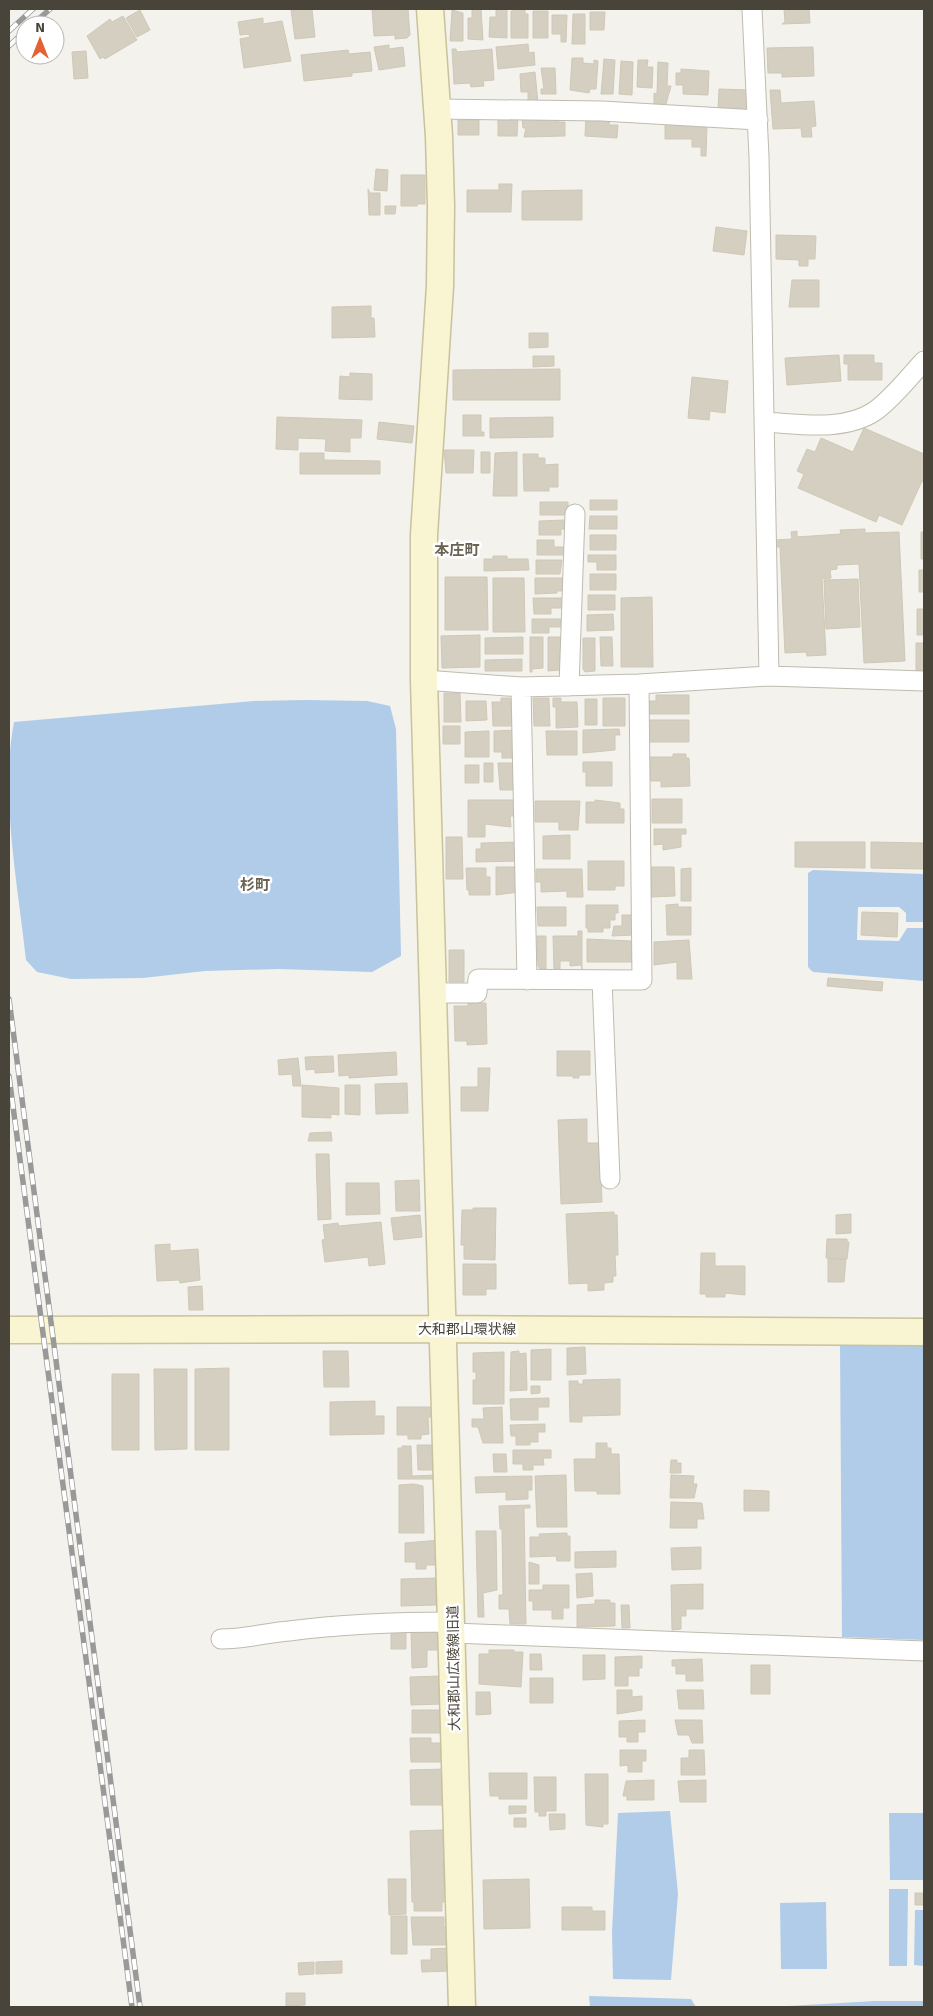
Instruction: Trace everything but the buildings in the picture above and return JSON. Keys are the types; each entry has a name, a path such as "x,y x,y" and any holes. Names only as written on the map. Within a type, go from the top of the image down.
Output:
{"street":[{"name":"大和郡山広陵線旧道","path":"430,9 437,109 440,197 440,286 424,535 424,680 453,1627 462,2007"},
{"path":"752,9 758,120 769,676"},
{"path":"437,109 602,111 758,120"},
{"path":"764,422 829,424 853,422 875,411 924,361"},
{"path":"569,686 575,514"},
{"path":"424,680 521,687 639,684 769,676 924,681"},
{"path":"434,994 477,993 478,979 642,980 639,684"},
{"path":"521,687 527,980"},
{"path":"602,980 610,1180"},
{"name":"大和郡山環状線","path":"9,1330 444,1328 924,1332"},
{"path":"221,1639 245,1639 287,1631 387,1622 924,1651"}],"water":[{"path":"254,701 367,701 390,706 396,729 401,956 372,972 279,969 205,971 143,978 71,979 37,972 26,960 12,840 9,779 10,750 14,722"},
{"path":"813,870 924,874 924,922 906,922 906,913 899,907 858,907 857,940 899,941 907,928 924,928 924,981 813,972 808,967 808,873"},
{"path":"840,1345 924,1346 924,1640 842,1637"},
{"path":"670,1811 678,1894 671,1980 613,1979 612,1932 618,1813"},
{"path":"889,1813 924,1813 924,1880 890,1880"},
{"path":"889,1889 908,1889 907,1966 889,1966"},
{"path":"826,1902 827,1969 781,1969 780,1903"},
{"path":"915,1910 924,1910 924,1966 914,1965"},
{"path":"589,1996 691,1999 696,2007 590,2007"},
{"path":"875,2001 924,2001 924,2007 771,2007"}],"railway":[{"path":"9,31 33,9"},
{"path":"43,15 50,9"},
{"path":"9,46 15,40"},
{"path":"9,999 140,2007"},
{"path":"9,1076 132,2007"}],"district":[{"name":"本庄町","path":"457,550"},
{"name":"杉町","path":"255,885"}]}
